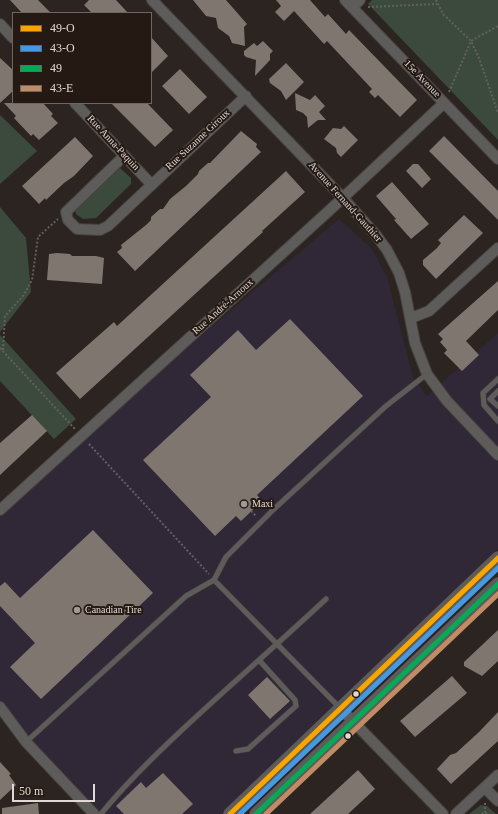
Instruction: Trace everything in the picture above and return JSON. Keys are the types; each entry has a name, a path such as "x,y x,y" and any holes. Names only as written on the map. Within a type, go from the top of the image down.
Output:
{"street":[{"name":"Avenue Fernand-Gauthier","path":"152,0 246,96 376,235 394,262 406,292 415,343 427,374 446,401 496,449"},
{"name":"15e Avenue","path":"345,0 498,159"},
{"path":"353,8 360,0"},
{"path":"0,24 12,37"},
{"name":"Rue Suzanne Giroux","path":"66,212 68,220 77,229 100,230 108,226 246,96"},
{"name":"Rue André-Arnoux","path":"0,510 343,198 444,103"},
{"name":"Rue Anna-Paquin","path":"76,104 151,184"},
{"path":"66,212 124,156"},
{"path":"411,318 429,311 498,248"},
{"path":"230,814 498,558"},
{"path":"256,814 498,584"},
{"path":"0,707 26,742 94,814"},
{"path":"340,708 444,814"},
{"path":"456,814 498,775"},
{"path":"485,788 498,801"}],"lane":[{"path":"26,742 186,596 214,580 226,557 273,510 380,411 427,374"},
{"path":"498,379 483,393 484,405 498,421"},
{"path":"498,391 490,398 498,406"},
{"path":"214,580 340,708"},
{"path":"100,814 119,791 142,768 326,599"},
{"path":"236,751 248,749 296,706 295,700 259,660"}],"path":[{"path":"436,0 437,4 450,22 471,41 480,58 498,113"},
{"path":"353,8 437,4"},
{"path":"444,103 471,41 498,26"},
{"path":"3,350 4,316 23,296 32,280 38,237 66,212"},
{"path":"0,348 214,580"},
{"path":"482,814 485,812 487,814"}],"shaded area":[{"path":"339,219 372,249 387,277 413,377 427,396 498,333 498,548 227,814 94,814 0,707 0,510 82,436"}],"green space":[{"path":"372,0 498,0 498,140 368,4"},
{"path":"0,115 37,151 0,184"},
{"path":"120,168 131,178 131,184 96,218 83,219 76,214 75,209"},
{"path":"0,207 26,238 31,292 0,332"},
{"path":"0,335 76,419 54,439 0,381"},
{"path":"481,805 487,806 496,814 469,814"}],"building":[{"path":"10,0 38,0 50,12 21,12"},
{"path":"89,0 116,0 127,12 91,12 84,5"},
{"path":"193,0 226,0 247,24 244,27 245,46 232,43 229,36 218,28 216,18 206,16"},
{"path":"276,0 310,0 325,17 328,14 346,34 349,30 417,100 400,117 378,95 375,98 369,92 372,89 327,41 324,44 294,11 284,21 275,12 281,6"},
{"path":"152,38 168,56 152,72"},
{"path":"263,41 273,51 270,54 270,60 255,76 256,60 246,57 244,55 244,51 254,43 257,46"},
{"path":"0,58 12,69 12,92 0,103"},
{"path":"286,63 304,82 286,100 281,91 270,83 269,79"},
{"path":"180,69 207,97 189,114 162,86"},
{"path":"295,93 310,100 315,95 325,106 319,112 326,120 318,120 308,128 307,117 303,113 296,110"},
{"path":"4,103 44,104 53,114 51,116 58,123 39,140 33,134 31,136 14,118 16,116"},
{"path":"112,104 148,104 173,130 155,147"},
{"path":"344,126 358,140 341,157 337,153 336,148 324,139 333,128 341,129"},
{"path":"241,131 257,144 256,147 261,152 135,271 117,252 122,248 121,245 146,225 151,220 151,217 160,209 163,209 170,199 186,186 198,174 199,171 210,163"},
{"path":"444,136 498,191 498,220 429,151"},
{"path":"75,137 93,156 74,176 46,200 45,198 39,204 22,186"},
{"path":"413,164 418,164 431,179 422,188 406,171"},
{"path":"286,171 305,192 80,399 56,373 114,322 117,326"},
{"path":"392,182 429,224 411,239 376,196"},
{"path":"464,215 483,233 436,279 423,265 423,260 441,243 438,240"},
{"path":"49,254 70,254 72,256 96,256 104,258 102,284 47,280"},
{"path":"498,281 498,310 466,341 479,355 462,371 444,353 447,350 440,342 443,339 438,334"},
{"path":"290,319 363,396 257,495 262,501 241,521 236,516 215,536 143,460 211,397 190,375 238,330 256,350"},
{"path":"32,415 47,431 0,475 0,443"},
{"path":"93,530 153,593 41,699 10,667 35,643 0,606 0,586 5,582 20,598"},
{"path":"498,630 498,661 482,676 464,666 464,662"},
{"path":"452,676 467,693 415,737 400,721"},
{"path":"267,677 290,701 270,719 248,695"},
{"path":"498,712 498,741 451,784 437,769 450,755 456,753 479,732"},
{"path":"0,762 11,774 9,775 16,785 0,800"},
{"path":"358,770 375,789 348,814 310,814"},
{"path":"163,773 193,804 182,814 124,814 116,806 141,782 146,788"},
{"path":"38,803 39,814 2,814 2,808"}],"transit line":[{"name":"49-O","path":"230,814 498,558"},
{"name":"43-O","path":"240,814 498,568"},
{"name":"49","path":"256,814 498,584"},
{"name":"43-E","path":"266,814 498,594"}],"place":[{"name":"Maxi","path":"244,504"},
{"name":"Canadian Tire","path":"77,610"}]}
